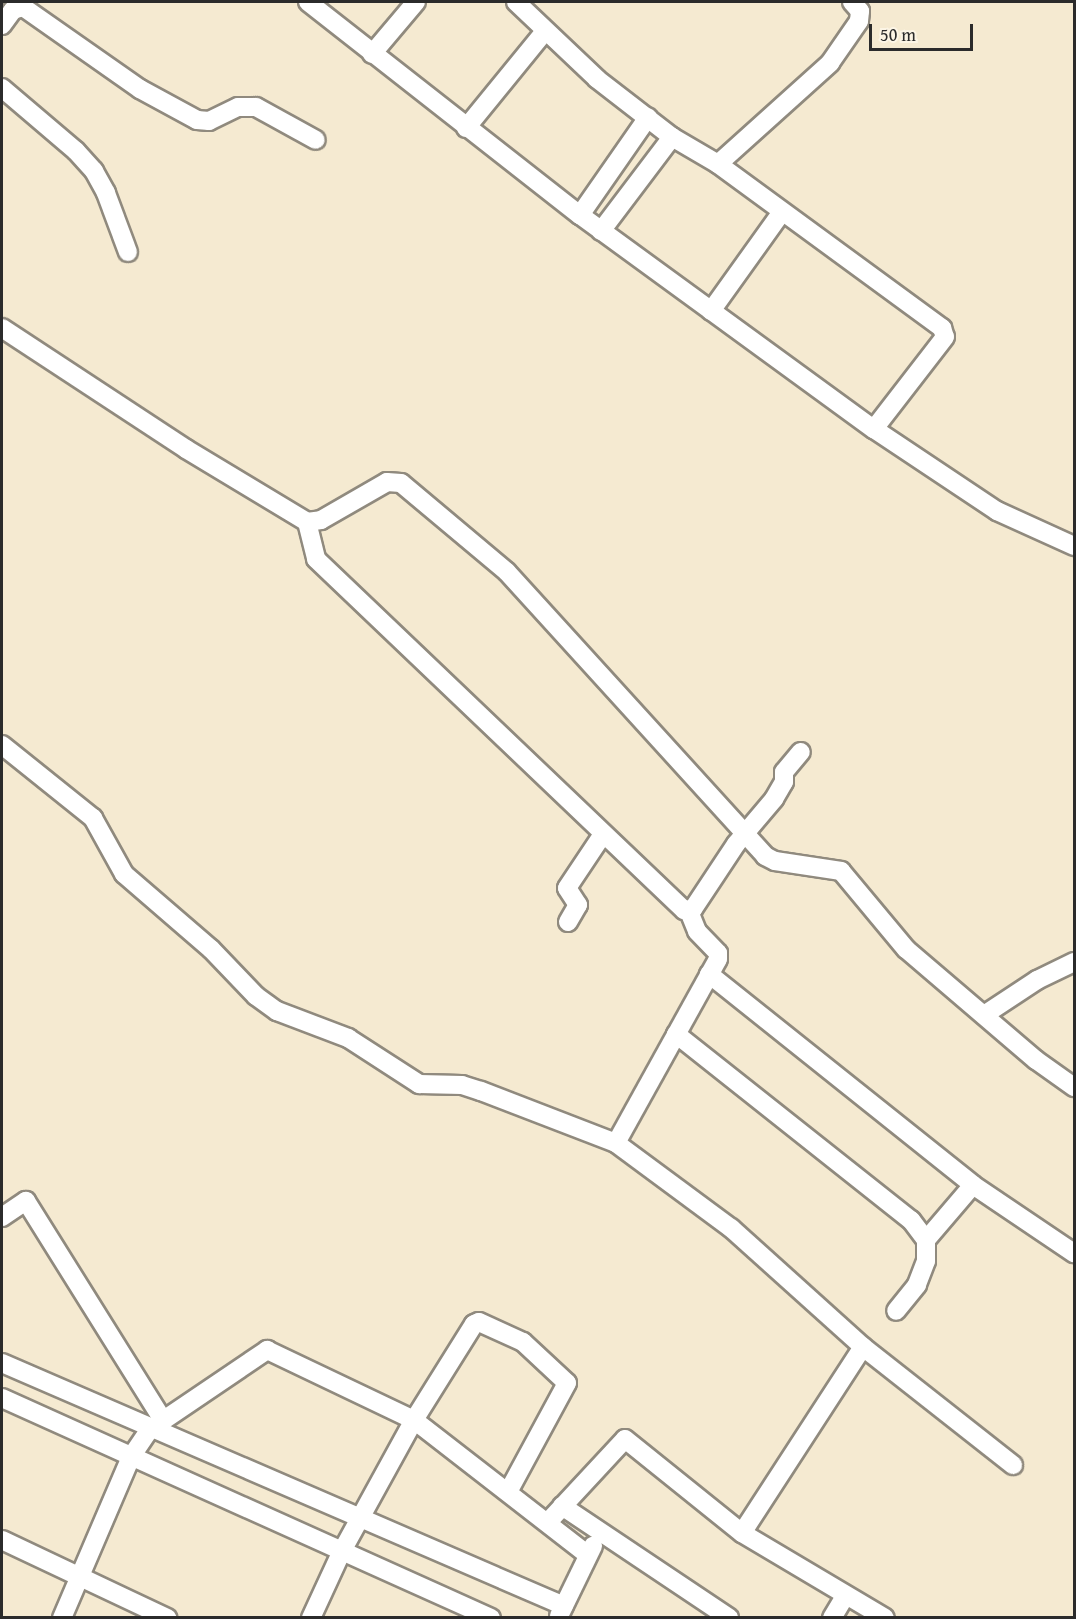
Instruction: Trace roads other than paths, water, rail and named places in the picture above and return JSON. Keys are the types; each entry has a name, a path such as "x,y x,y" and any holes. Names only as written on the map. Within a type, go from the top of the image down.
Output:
{"street":[{"path":"308,2 466,128 601,231 874,429 997,511 1074,546"},
{"path":"372,54 416,2"},
{"path":"516,2 597,79 672,137 718,164 945,333 874,429"},
{"path":"718,164 830,63 859,21 860,11 852,2"},
{"path":"2,25 13,10 23,7 140,89 197,120 209,121 238,107 256,107 316,140"},
{"path":"466,128 545,31"},
{"path":"2,88 76,151 94,171 106,193 128,252"},
{"path":"580,215 648,117"},
{"path":"601,231 672,137"},
{"path":"711,311 782,212"},
{"path":"2,328 186,449 307,522 321,520 387,482 401,483 507,572 746,835 775,861 840,872 906,949 1074,1087"},
{"path":"307,522 316,559 680,908 689,911 697,931 718,954 616,1143"},
{"path":"2,745 93,818 124,874 211,950 256,996 277,1011 348,1038 419,1084 462,1085 616,1143 731,1228 863,1347 1013,1465"},
{"path":"689,911 784,782 784,772 801,752"},
{"path":"568,922 578,905 567,888 603,834"},
{"path":"984,1015 1037,980 1074,962"},
{"path":"709,974 973,1185 1074,1253"},
{"path":"676,1034 911,1220 926,1240 926,1261 917,1285 896,1311"},
{"path":"926,1240 973,1185"},
{"path":"2,1218 26,1201 156,1425"},
{"path":"311,1617 342,1551 414,1419 474,1324 484,1322 537,1353 565,1379 567,1388 508,1492"},
{"path":"742,1533 863,1347"},
{"path":"62,1617 76,1577 132,1457 156,1425 269,1350 414,1419 588,1555"},
{"path":"2,1363 156,1425 359,1521 561,1612 588,1555 601,1535"},
{"path":"2,1398 491,1617"},
{"path":"548,1522 625,1439 742,1533 845,1596 885,1617"},
{"path":"562,1506 601,1535 729,1617"},
{"path":"2,1540 76,1577 167,1617"},
{"path":"832,1617 845,1596"}]}
